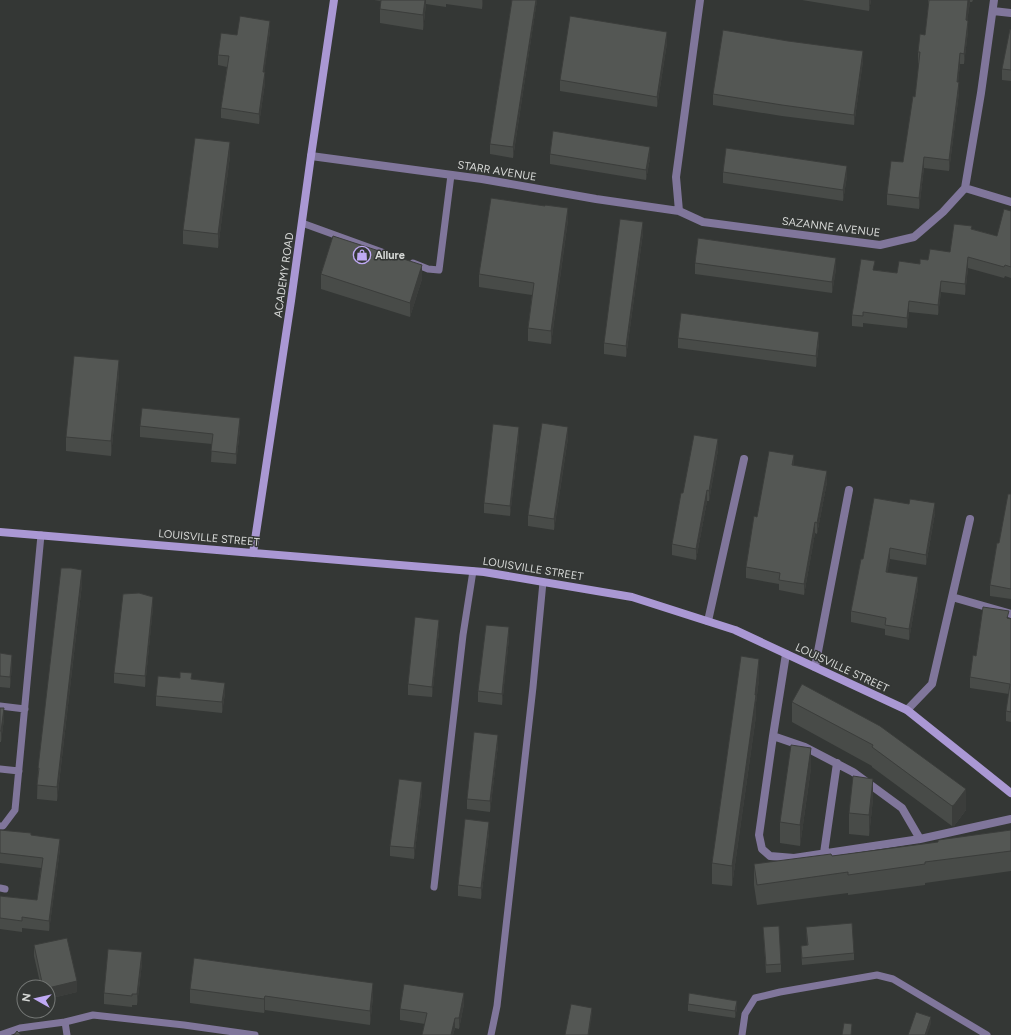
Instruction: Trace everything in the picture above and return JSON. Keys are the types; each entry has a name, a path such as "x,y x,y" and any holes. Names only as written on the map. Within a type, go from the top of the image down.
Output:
{"main road":[{"name":"ACADEMY ROAD","path":"253,553 334,0"},
{"name":"LOUISVILLE STREET","path":"0,532 473,571 632,597 735,630 907,710 1011,793"}],"street":[{"path":"679,211 676,176 700,0"},
{"path":"994,0 981,94 965,188 1011,202"},
{"path":"993,10 1011,13"},
{"name":"STARR AVENUE","path":"311,156 482,179 596,200 679,211"},
{"name":"SAZANNE AVENUE","path":"679,211 703,222 880,245 914,237 943,212 965,188"},
{"path":"708,621 744,459"},
{"path":"815,667 849,490"},
{"path":"907,710 932,684 970,519"},
{"path":"952,597 1011,614"},
{"path":"786,654 759,835 762,849 770,856 794,858 920,840 1011,819"},
{"path":"773,736 805,747 853,772 902,808 920,840"},
{"path":"824,853 837,763"}],"lane":[{"path":"406,261 428,269 439,270 451,175"},
{"path":"302,223 391,255"},
{"path":"0,826 3,826 16,810 41,535"},
{"path":"434,887 463,635 473,571"},
{"path":"491,1035 497,1006 533,687 543,582"},
{"path":"0,706 25,709"},
{"path":"0,769 19,771"},
{"path":"742,1035 745,1014 755,998 780,992 877,975 894,979 987,1035"},
{"path":"0,1035 20,1028 65,1022 93,1015 184,1025 254,1035"},
{"path":"65,1022 68,1035"}],"building":[{"path":"381,0 425,0 423,15 380,9"},
{"path":"512,0 536,0 513,147 490,144"},
{"path":"929,0 968,0 966,20 968,21 964,54 960,53 957,82 959,82 949,160 924,157 919,198 887,194 891,161 903,162 913,96 915,97 920,52 918,52 920,34 925,35"},
{"path":"240,16 270,21 259,114 221,108 229,56 218,55 221,33 237,35"},
{"path":"570,16 667,32 657,97 560,80"},
{"path":"1010,29 1011,30 1011,70 1002,69"},
{"path":"723,30 788,41 863,51 854,115 713,94"},
{"path":"553,131 650,147 646,170 550,154"},
{"path":"195,138 230,142 218,234 183,230"},
{"path":"726,148 847,166 843,190 723,172"},
{"path":"491,198 568,208 551,331 528,328 534,283 479,274"},
{"path":"1004,209 1011,211 1011,267 1005,265 1004,267 968,257 965,284 941,281 938,305 909,301 907,318 863,312 863,316 852,315 861,259 875,261 873,270 897,273 899,261 920,264 920,259 928,260 930,249 950,252 954,224 972,226 971,229 997,236"},
{"path":"620,219 643,222 626,346 604,343"},
{"path":"333,236 422,265 410,303 321,274"},
{"path":"698,238 836,258 832,282 695,263"},
{"path":"681,313 819,332 816,356 678,338"},
{"path":"74,356 119,360 111,441 66,437"},
{"path":"142,408 240,418 236,454 211,451 213,434 140,426"},
{"path":"542,423 568,427 554,519 528,515"},
{"path":"493,424 519,427 510,506 484,503"},
{"path":"694,435 718,439 709,491 707,490 696,549 672,544 681,493 683,493"},
{"path":"769,451 794,455 792,465 827,471 817,523 815,522 804,584 779,580 780,573 746,567 754,516 757,517"},
{"path":"1008,494 1011,494 1011,589 990,585 997,543 999,543"},
{"path":"874,498 909,504 910,499 935,503 926,555 890,548 886,572 918,577 909,629 885,625 886,618 851,611 861,559 863,559"},
{"path":"61,568 82,570 57,787 37,785"},
{"path":"139,593 153,597 145,676 114,673 123,594"},
{"path":"983,607 1009,611 1007,618 1011,619 1011,712 1006,711 1010,684 970,677 973,655 976,656"},
{"path":"415,617 439,620 432,687 408,684"},
{"path":"486,625 509,627 502,694 478,691"},
{"path":"0,653 12,655 10,677 0,676"},
{"path":"741,656 759,659 756,695 732,866 712,863"},
{"path":"180,672 192,673 191,679 225,683 222,702 156,696 158,676 180,678"},
{"path":"802,684 880,726 966,789 952,806 872,747 873,745 792,702"},
{"path":"0,708 4,708 1,731 0,731"},
{"path":"474,732 498,735 490,801 467,799"},
{"path":"791,745 811,748 800,825 780,822"},
{"path":"853,776 873,779 869,815 849,813"},
{"path":"399,779 422,782 414,848 390,846"},
{"path":"465,819 489,822 481,888 458,885"},
{"path":"0,830 31,833 31,835 60,839 49,921 22,917 22,921 0,918 0,896 37,900 43,858 0,853"},
{"path":"1011,830 1011,851 925,862 925,864 848,875 848,872 757,885 754,864 831,854 832,856 938,842 938,840"},
{"path":"852,923 854,953 802,958 801,946 808,945 806,927"},
{"path":"779,926 781,964 766,965 763,927"},
{"path":"67,938 77,981 56,986 56,979 41,979 34,945"},
{"path":"108,949 142,952 137,994 132,994 132,996 104,993"},
{"path":"194,958 373,983 370,1011 265,996 264,999 190,989"},
{"path":"404,984 464,993 459,1018 455,1018 451,1035 422,1035 427,1013 400,1009"},
{"path":"689,993 737,1001 735,1011 688,1004"},
{"path":"571,1004 592,1008 588,1035 565,1035"},
{"path":"916,1012 931,1017 925,1035 908,1035"},
{"path":"844,1023 852,1024 851,1035 842,1035"},
{"path":"17,1031 21,1035 14,1035"}],"place":[{"name":"Allure","path":"362,255"}]}
